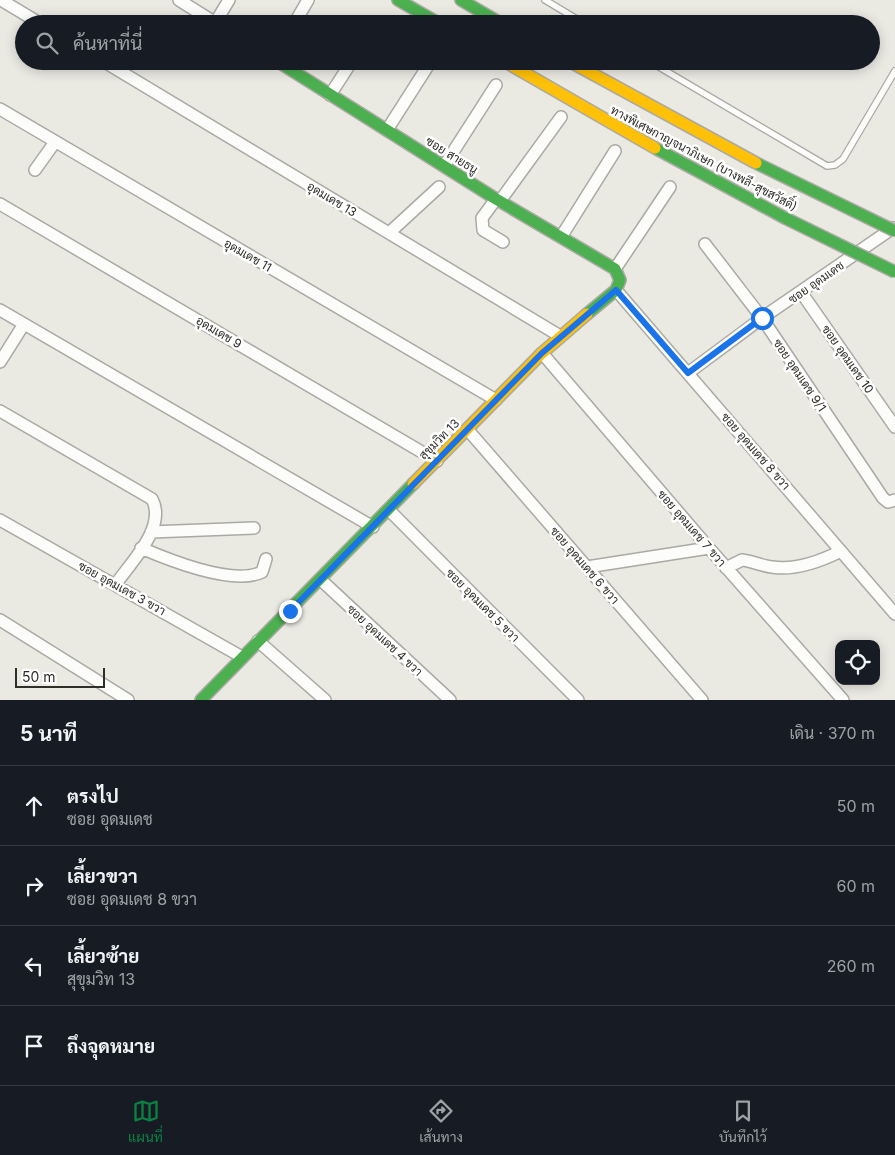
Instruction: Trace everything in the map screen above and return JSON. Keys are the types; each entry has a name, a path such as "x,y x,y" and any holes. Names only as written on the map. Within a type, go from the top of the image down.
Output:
{"main road":[{"path":"398,0 424,15"},
{"path":"461,0 487,15"},
{"name":"ซอย สายธนู","path":"291,70 498,200 614,269"},
{"name":"ทางพิเศษกาญจนาภิเษก (บางพลี-สุขสวัสดิ์)","path":"520,70 668,155 785,218 895,272"},
{"name":"ทางพิเศษกาญจนาภิเษก (บางพลี-สุขสวัสดิ์)","path":"585,70 739,155 895,231"},
{"path":"614,269 620,280 616,290"},
{"name":"สุขุมวิท 13","path":"201,700 542,353 616,290"}],"street":[{"path":"2,0 26,15"},
{"path":"179,0 203,15"},
{"path":"221,15 229,0"},
{"path":"299,15 308,0"},
{"name":"อุดมเดช 13","path":"118,70 560,336"},
{"path":"330,95 346,70"},
{"path":"387,130 425,70"},
{"path":"444,166 496,85"},
{"name":"อุดมเดช 11","path":"0,109 496,400"},
{"path":"503,242 483,230 482,218 498,200 561,117"},
{"path":"35,170 55,142"},
{"path":"561,237 615,151"},
{"path":"614,269 670,187"},
{"path":"389,233 439,188"},
{"name":"อุดมเดช 9","path":"0,204 437,461"},
{"name":"ซอย อุดมเดช","path":"688,373 762,318 895,227"},
{"name":"ซอย อุดมเดช 9/1","path":"704,244 762,318 883,498 888,502 895,500"},
{"path":"868,245 895,283"},
{"name":"ซอย อุดมเดช 8 ขวา","path":"616,290 895,614"},
{"name":"ซอย อุดมเดช 10","path":"801,292 895,426"},
{"path":"0,310 373,527"},
{"path":"0,362 24,324"},
{"name":"ซอย อุดมเดช 7 ขวา","path":"542,353 726,568 843,700"},
{"path":"0,411 152,499 157,509 157,516 151,532 116,584"},
{"name":"ซอย อุดมเดช 6 ขวา","path":"468,430 702,700"},
{"name":"ซอย อุดมเดช 5 ขวา","path":"389,510 578,700"},
{"name":"ซอย อุดมเดช 3 ขวา","path":"1,523 116,584 242,657"},
{"path":"151,532 254,528"},
{"path":"140,548 186,565 239,575 253,576 262,572 266,559"},
{"path":"587,567 709,548"},
{"path":"726,568 742,560 773,568 796,566 825,560 841,551"},
{"name":"ซอย อุดมเดช 4 ขวา","path":"321,580 450,700"},
{"path":"0,620 128,700"},
{"path":"258,641 325,700"}],"lane":[{"path":"545,0 570,15"},
{"path":"664,70 828,166 835,165 843,159 895,71"}],"traffic: fast":[{"path":"398,0 424,15"},
{"path":"461,0 487,15"},
{"path":"291,70 496,199 615,269 620,280 616,290 587,314"},
{"path":"655,148 785,218 895,272"},
{"path":"756,163 895,231"},
{"path":"201,700 413,484"}],"traffic: slow":[{"path":"520,70 655,148"},
{"path":"586,70 756,163"},
{"path":"413,484 542,353 587,314"}],"route":[{"path":"290,611 542,353 616,290 688,373 762,318"}]}
